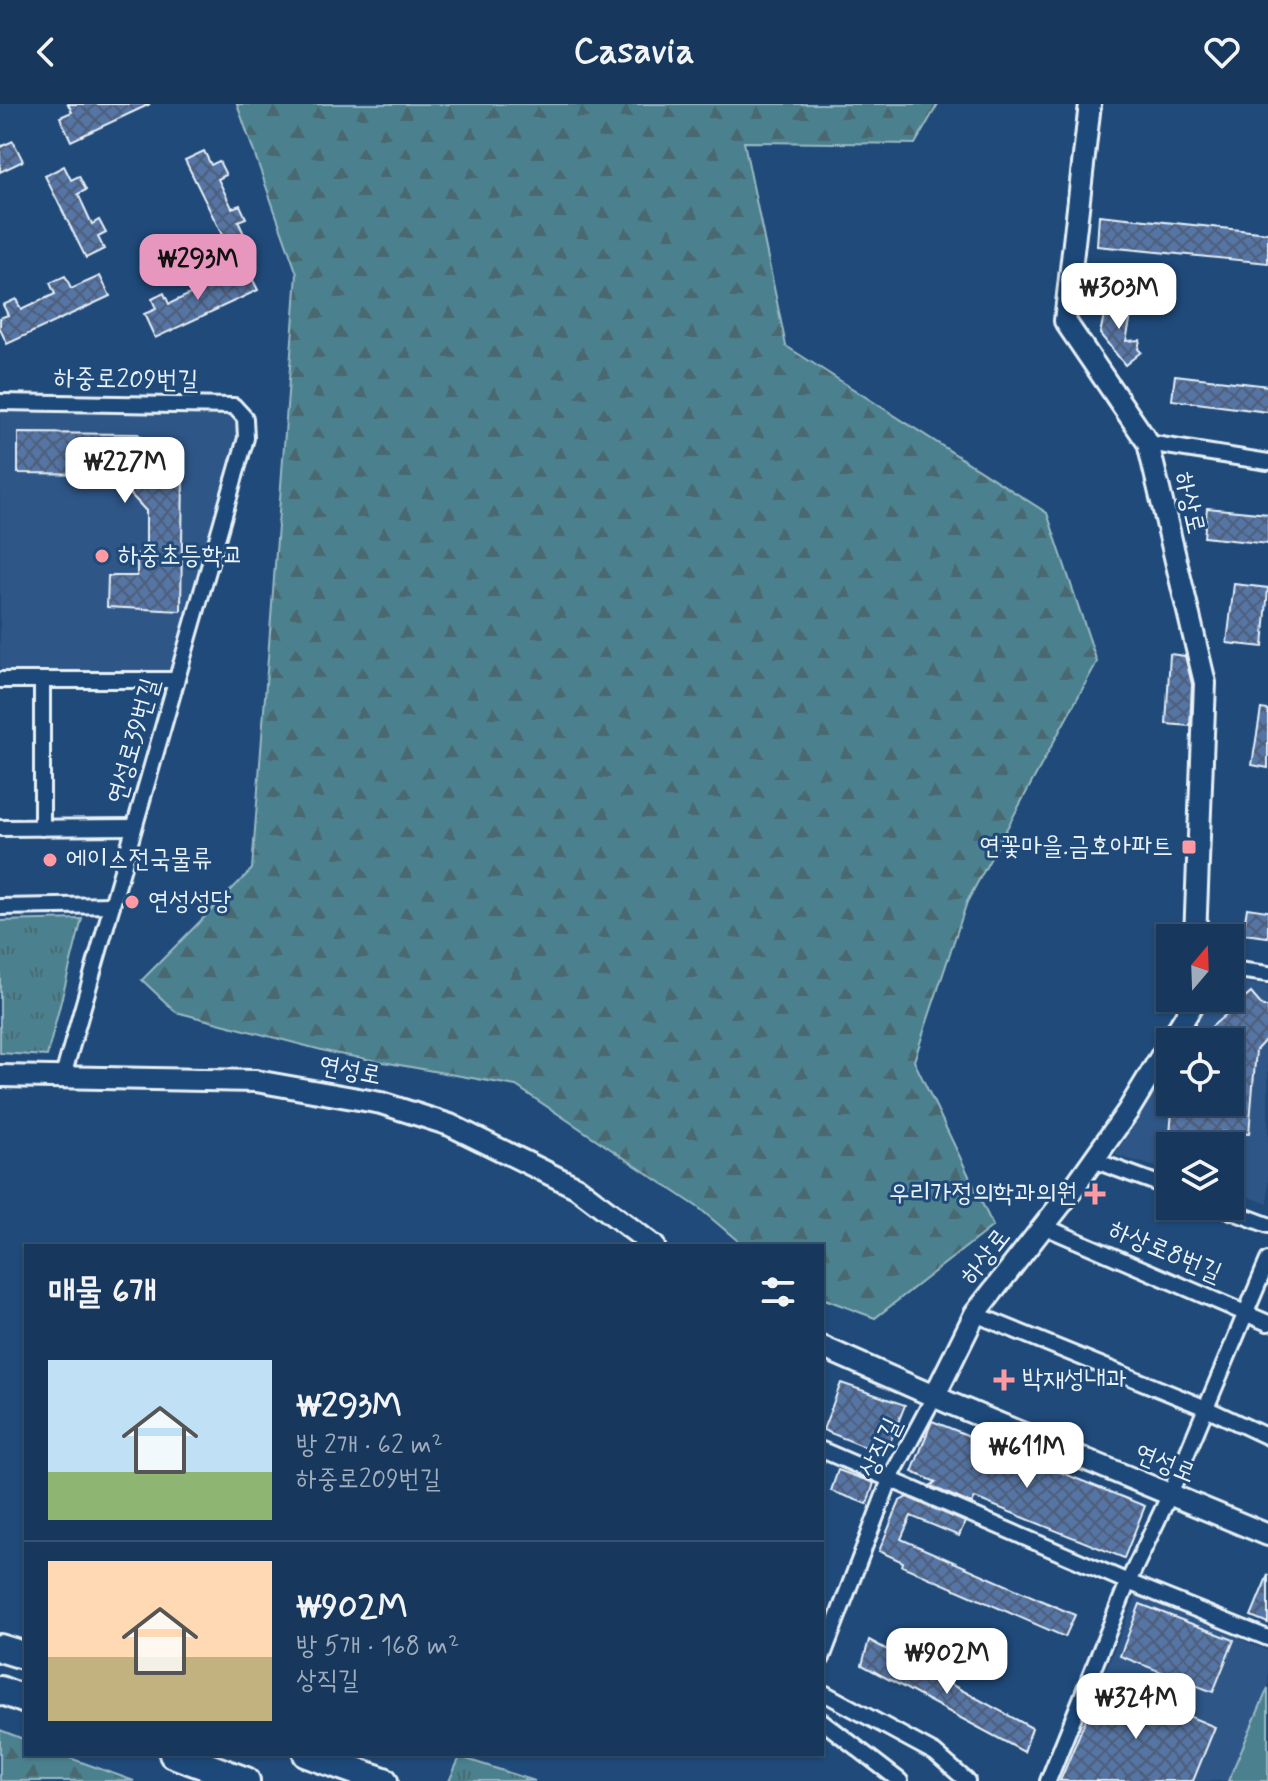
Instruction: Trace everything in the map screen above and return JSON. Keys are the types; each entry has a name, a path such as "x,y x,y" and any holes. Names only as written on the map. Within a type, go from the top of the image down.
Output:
{"highway":[{"path":"0,1648 24,1655"},
{"path":"0,1690 24,1699"},
{"path":"178,1756 246,1781"},
{"path":"313,1756 384,1781"}],"street":[{"name":"하상로","path":"1090,104 1065,321 1148,443 1205,683 1196,924"},
{"name":"하중로209번길","path":"0,402 234,406 245,418"},
{"name":"연성로39번길","path":"63,1076 246,438 245,418"},
{"path":"1148,443 1268,462"},
{"path":"0,680 176,680"},
{"path":"42,680 42,828"},
{"path":"0,828 134,827"},
{"path":"0,907 112,905"},
{"path":"1244,971 1268,974"},
{"name":"하상로","path":"935,1395 975,1314 1128,1111 1188,1012"},
{"name":"연성로","path":"0,1076 256,1081 381,1103 450,1125 576,1187 651,1244"},
{"path":"1093,1160 1156,1183"},
{"path":"1244,1216 1268,1225"},
{"name":"하상로8번길","path":"1043,1226 1268,1323"},
{"path":"1048,1781 1128,1582 1170,1494 1268,1260"},
{"path":"975,1314 1206,1408 1268,1437"},
{"name":"연성로","path":"824,1348 1268,1535"},
{"name":"상직길","path":"824,1653 891,1477 935,1395"},
{"path":"824,1451 891,1477 1128,1582 1268,1638"},
{"path":"824,1693 935,1753 967,1781"},
{"path":"824,1723 900,1781"}],"shaded area":[{"name":"하중초등학교","path":"0,410 235,416 238,439 169,675 0,673"},
{"path":"1244,983 1268,986 1268,1204 1244,1195 1244,1132 1156,1132 1156,1167 1115,1155 1156,1086 1156,1116 1244,1116 1244,1028 1191,1028 1199,1012 1244,1012"},
{"path":"1137,1595 1268,1651 1268,1781 1060,1781"}],"green space":[{"path":"237,104 938,104 915,144 744,142 786,346 1047,513 1097,662 967,902 914,1061 993,1226 875,1318 824,1299 824,1244 742,1244 699,1208 516,1086 333,1053 176,1012 142,980 252,869 297,274"},
{"path":"82,919 47,1056 0,1053 0,921"},
{"path":"1268,1688 1268,1781 1228,1781"},
{"path":"0,1730 24,1739 24,1756 65,1756 134,1781 0,1781"},
{"path":"460,1757 535,1781 449,1781"}],"building":[{"path":"68,104 150,104 71,141 60,117 72,112"},
{"path":"13,141 23,161 0,172 0,147"},
{"path":"204,151 211,165 219,161 226,175 218,179 232,208 240,205 246,218 238,221 244,234 226,243 185,160"},
{"path":"64,166 71,180 79,176 86,190 78,194 92,224 99,220 106,233 98,237 104,249 86,258 45,176"},
{"path":"1099,215 1268,233 1268,263 1097,246"},
{"path":"213,270 219,283 248,270 258,290 155,338 144,314 156,309 152,299 164,293 169,304 203,288 198,277"},
{"path":"65,276 71,289 100,276 110,296 7,344 0,329 0,318 8,315 3,305 16,299 21,310 55,294 50,283"},
{"path":"1107,300 1133,305 1126,341 1140,340 1138,349 1141,352 1125,365 1100,334"},
{"path":"1175,375 1268,386 1268,412 1172,400"},
{"path":"18,433 138,434 183,475 181,611 107,607 108,576 137,576 137,554 146,554 146,511 112,474 18,473"},
{"path":"1207,508 1268,514 1268,544 1204,537"},
{"path":"1234,584 1268,588 1263,647 1227,643"},
{"path":"1170,654 1185,656 1192,684 1190,726 1166,724"},
{"path":"1261,709 1268,710 1268,768 1252,765"},
{"path":"1247,908 1268,911 1268,937 1244,934"},
{"path":"1251,993 1263,1007 1268,1007 1268,1037 1256,1050 1249,1134 1170,1132 1172,1116 1244,1116 1244,1028 1210,1028 1229,1012 1244,1012 1244,999"},
{"path":"841,1383 905,1405 885,1455 824,1430"},
{"path":"932,1421 1145,1506 1124,1558 975,1498 972,1504 930,1486 936,1482 912,1472"},
{"path":"838,1470 874,1483 867,1504 831,1491"},
{"path":"907,1497 965,1522 959,1536 911,1516 901,1539 1075,1615 1065,1637 902,1566 903,1562 879,1551 900,1501"},
{"path":"1268,1575 1268,1623 1251,1616"},
{"path":"1140,1604 1234,1640 1213,1692 1120,1656"},
{"path":"869,1640 1032,1728 1024,1752 862,1665"},
{"path":"1102,1680 1215,1727 1193,1781 1060,1781"}],"place":[{"name":"하중초등학교","path":"102,556"},
{"name":"연꽃마을.금호아파트","path":"1189,847"},
{"name":"에이스전국물류","path":"50,860"},
{"name":"연성성당","path":"132,902"},
{"name":"우리가정의학과의원","path":"1095,1194"},
{"name":"박재성내과","path":"1004,1380"}]}
